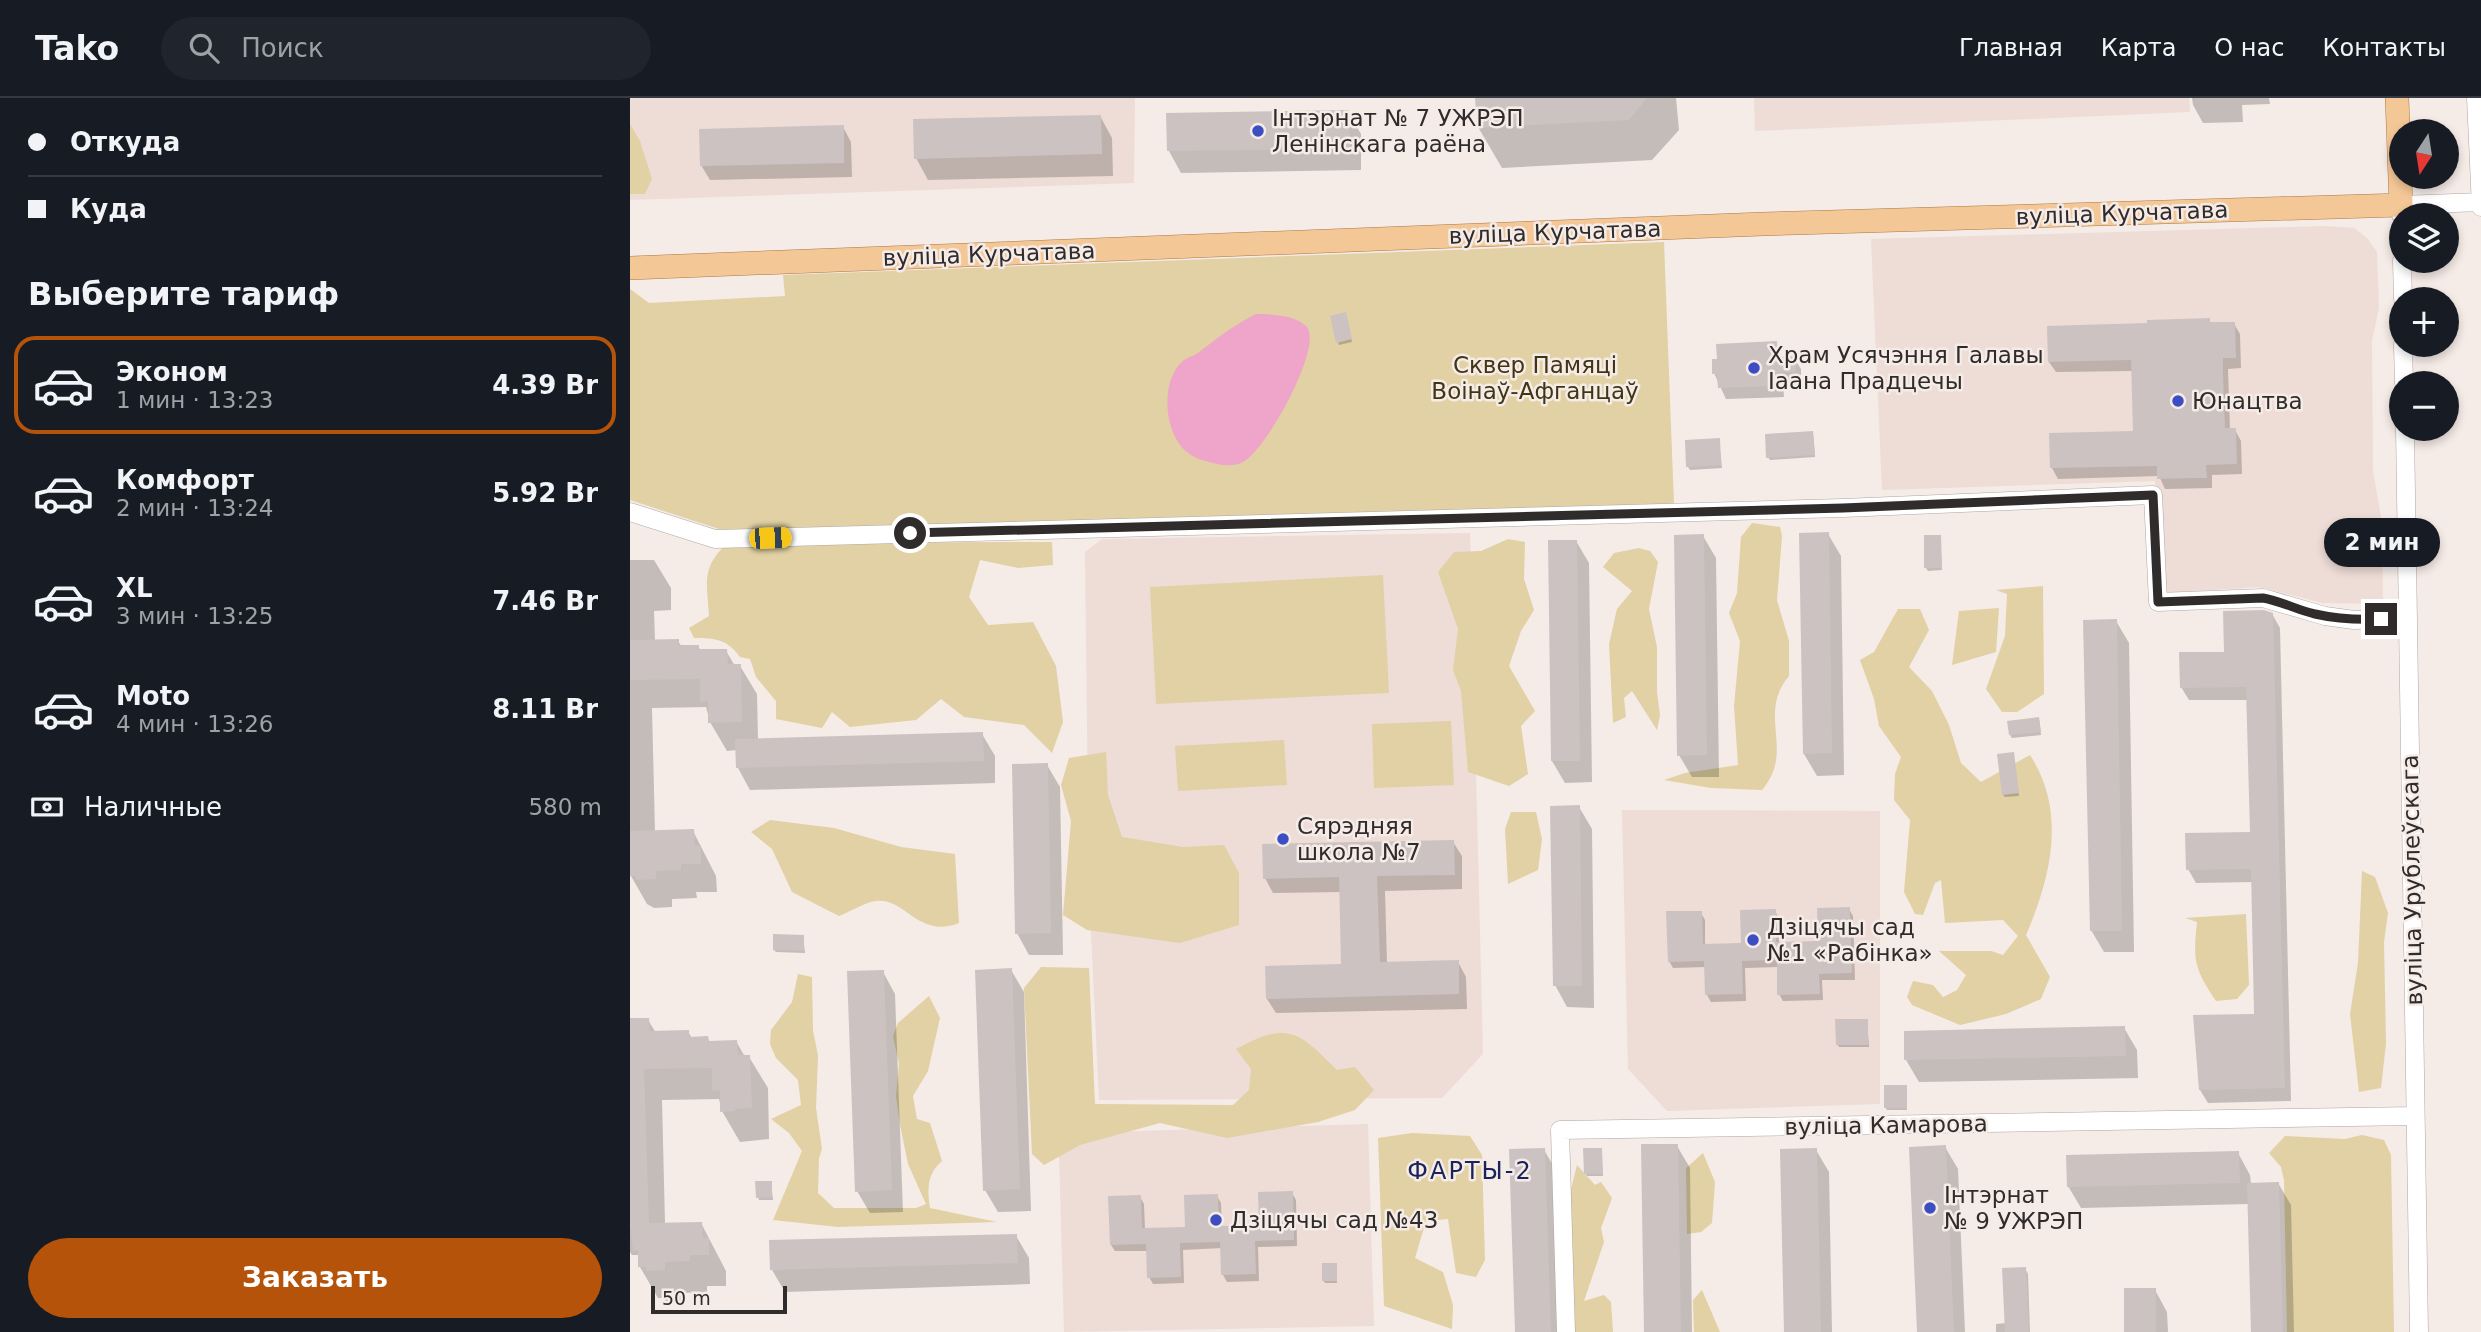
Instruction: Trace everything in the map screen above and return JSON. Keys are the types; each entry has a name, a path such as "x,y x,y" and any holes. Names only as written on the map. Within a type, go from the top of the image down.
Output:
{"main road":[{"path":"2397,98 2401,203"},
{"name":"вуліца Курчатава","path":"630,268 1763,224 2389,210"}],"street":[{"path":"2476,98 2481,204"},
{"name":"вуліца Курчатава","path":"2459,206 2481,204"},
{"name":"вуліца Урублеўскага","path":"2405,441 2419,1332"},
{"path":"630,512 715,539 1843,508 2153,495 2158,602 2263,598 2335,617 2408,618"},
{"name":"вуліца Камарова","path":"1566,1332 1560,1130 2415,1115"}],"shaded area":[{"path":"630,98 1135,98 1134,183 630,200"},
{"path":"1754,98 2189,98 2190,112 1755,131"},
{"path":"2326,226 2354,228 2367,238 2377,252 2379,308 2372,341 2373,471 2382,523 2383,604 2323,603 2259,587 2163,593 2155,481 1882,490 1871,239"},
{"path":"1256,314 1290,318 1307,327 1310,338 1300,376 1278,420 1253,454 1234,465 1198,459 1179,444 1173,433 1168,407 1171,380 1184,360"},
{"name":"Сярэдняя школа №7","path":"1470,533 1483,1054 1442,1098 1099,1100 1089,891 1085,552 1102,539"},
{"name":"Дзіцячы сад №1 «Рабінка»","path":"1622,810 1880,811 1880,1104 1667,1111 1628,1069"},
{"name":"Дзіцячы сад №43","path":"1368,1124 1374,1326 1064,1332 1059,1153 1070,1133"}],"green space":[{"path":"630,124 640,141 652,179 645,194 630,194"},
{"name":"Сквер Памяці Воінаў-Афганцаў","path":"1664,242 1674,505 725,531 630,500 630,289 649,303 785,296 783,275"},
{"path":"1752,523 1780,527 1782,536 1777,600 1789,641 1789,676 1780,690 1776,705 1777,747 1772,775 1762,790 1711,788 1664,780 1685,773 1738,765 1734,706 1740,641 1729,613 1737,593 1741,537"},
{"path":"1508,539 1525,542 1524,579 1534,610 1521,631 1509,666 1535,711 1521,726 1528,774 1509,786 1468,772 1461,691 1453,670 1458,629 1438,572 1454,552 1481,551"},
{"path":"1052,542 1053,565 1018,568 980,560 969,597 988,625 1033,622 1056,666 1063,722 1052,753 1024,725 964,717 941,699 916,720 850,727 832,712 822,728 776,719 776,701 756,677 750,659 740,657 730,646 720,641 694,638 689,628 709,616 709,568 727,543"},
{"path":"1639,548 1650,551 1658,562 1649,609 1657,647 1660,715 1657,730 1632,691 1624,698 1626,717 1613,723 1609,644 1617,609 1632,591 1603,567 1614,553"},
{"path":"1383,575 1389,693 1156,704 1150,587"},
{"path":"2043,586 2044,694 2017,712 2002,712 1986,689 2005,636 2007,594 1996,590"},
{"path":"1999,608 1996,652 1952,665 1959,611"},
{"path":"1898,609 1920,609 1929,630 1909,667 1932,691 1949,725 1961,763 1981,782 2030,755 2041,777 2052,822 2048,868 2026,935 2050,977 2041,999 2006,1014 1960,1025 1912,1005 1907,997 1913,981 1933,985 1943,997 1957,990 1966,975 1939,951 1991,951 2003,955 2018,936 2003,920 1945,923 1941,880 1935,883 1923,915 1915,914 1904,892 1910,820 1894,800 1895,774 1901,757 1879,726 1874,699 1860,660 1874,652"},
{"path":"1451,721 1454,785 1374,788 1372,724"},
{"path":"1284,740 1287,785 1178,791 1175,746"},
{"path":"1106,752 1108,795 1122,837 1183,847 1224,845 1239,873 1239,925 1180,943 1087,930 1063,915 1071,821 1061,785 1069,758"},
{"path":"1511,812 1536,812 1542,839 1538,870 1508,884 1505,829"},
{"path":"770,820 834,828 901,847 955,854 959,923 933,926 886,901 862,905 839,916 792,892 772,849 751,832"},
{"path":"2362,871 2375,877 2388,913 2384,942 2386,1043 2381,1088 2359,1092 2350,1014 2358,963"},
{"path":"2246,914 2249,985 2237,999 2216,1001 2197,964 2197,922 2185,918"},
{"path":"1041,967 1089,968 1095,1104 1233,1105 1249,1090 1251,1069 1236,1049 1254,1040 1281,1033 1302,1039 1337,1070 1355,1067 1374,1090 1355,1110 1318,1122 1227,1138 1160,1123 1080,1145 1044,1165 1032,1154 1024,988"},
{"path":"798,974 812,977 813,1030 818,1056 816,1108 822,1149 819,1158 818,1193 834,1208 916,1208 926,1204 908,1164 900,1125 896,1096 899,1064 893,1036 898,1023 929,996 940,1018 928,1071 913,1096 917,1119 930,1123 942,1161 933,1171 929,1182 930,1208 997,1222 838,1227 773,1220 802,1151 789,1133 771,1119 801,1105 798,1080 776,1058 770,1044 771,1030 792,1002"},
{"path":"1412,1133 1470,1136 1482,1155 1485,1260 1476,1277 1456,1273 1448,1219 1426,1221 1415,1258 1443,1272 1453,1305 1452,1329 1384,1306 1378,1138"},
{"path":"2362,1135 2384,1140 2391,1155 2394,1332 2287,1332 2284,1180 2281,1167 2269,1153 2285,1136 2345,1139"},
{"path":"1703,1153 1715,1182 1712,1223 1701,1232 1687,1234 1686,1168"},
{"path":"1577,1165 1595,1185 1601,1182 1612,1198 1601,1228 1604,1242 1584,1301 1604,1295 1611,1302 1613,1332 1572,1332 1570,1193"},
{"path":"1702,1290 1720,1332 1694,1332 1693,1300"}],"building":[{"path":"1475,98 1647,98 1629,120 1477,128"},
{"name":"Інтэрнат № 7 УЖРЭП Ленінскага раёна","path":"1349,110 1350,149 1167,151 1166,113"},
{"path":"1101,115 1102,154 914,159 913,119"},
{"path":"844,125 844,163 700,166 699,129"},
{"path":"1346,312 1352,339 1336,343 1330,316"},
{"name":"Юнацтва","path":"2210,318 2210,322 2235,322 2236,358 2223,358 2223,374 2225,428 2236,428 2237,464 2206,465 2207,478 2157,479 2157,466 2050,468 2049,433 2133,431 2131,360 2048,362 2047,326"},
{"name":"Храм Усячэння Галавы Іаана Прадцечы","path":"1777,341 1778,357 1795,356 1796,372 1778,372 1778,386 1718,388 1717,374 1712,374 1712,359 1717,359 1716,344"},
{"path":"1813,431 1815,455 1766,458 1765,434"},
{"path":"1720,438 1721,465 1686,467 1685,440"},
{"path":"1829,532 1832,753 1803,754 1799,533"},
{"path":"1704,534 1707,755 1677,756 1674,535"},
{"path":"1924,535 1941,535 1942,568 1924,568"},
{"path":"1548,540 1577,540 1580,761 1551,761"},
{"path":"2264,610 2273,613 2285,1088 2199,1090 2193,1015 2254,1014 2251,869 2186,870 2185,833 2250,832 2246,687 2180,688 2179,652 2224,652 2223,611"},
{"path":"2117,619 2122,931 2090,931 2083,620"},
{"path":"679,639 679,645 699,645 699,649 727,649 728,664 741,664 742,722 708,723 708,701 700,702 700,679 630,680 630,640"},
{"path":"2039,717 2041,732 2009,735 2007,721"},
{"path":"983,732 984,761 736,768 735,739"},
{"path":"2014,752 2019,793 2002,795 1997,754"},
{"path":"1048,763 1051,933 1015,934 1012,764"},
{"path":"1580,805 1582,986 1553,986 1550,806"},
{"path":"694,829 695,846 701,845 701,864 681,864 681,870 656,871 656,879 636,880 636,876 630,876 630,831"},
{"path":"1454,840 1455,875 1377,876 1380,962 1459,960 1459,994 1266,999 1265,966 1341,964 1339,877 1263,879 1262,844"},
{"path":"1850,907 1852,973 1819,974 1820,994 1777,995 1777,960 1742,961 1743,994 1705,995 1704,961 1668,962 1666,911 1702,911 1703,944 1741,943 1740,910 1776,909 1776,942 1818,941 1817,908"},
{"path":"773,934 804,935 804,951 773,950"},
{"path":"1012,968 1020,1189 983,1191 975,970"},
{"path":"884,970 892,1190 855,1192 847,971"},
{"path":"630,1018 649,1018 650,1031 689,1030 689,1037 708,1036 709,1041 737,1040 738,1055 750,1055 752,1108 735,1111 720,1112 720,1090 712,1091 712,1068 644,1069 649,1223 702,1222 703,1238 709,1238 709,1255 690,1255 690,1261 665,1262 665,1270 646,1271 646,1267 638,1267 638,1250 633,1251 630,1224"},
{"path":"1835,1019 1868,1019 1868,1045 1836,1045"},
{"path":"2125,1026 2126,1056 1904,1060 1904,1031"},
{"path":"1884,1085 1907,1085 1907,1108 1884,1108"},
{"path":"1641,1144 1678,1144 1681,1332 1644,1332"},
{"name":"Інтэрнат № 9 УЖРЭП","path":"1946,1145 1954,1332 1917,1332 1909,1147"},
{"path":"1545,1148 1551,1332 1515,1332 1509,1149"},
{"path":"1583,1148 1602,1148 1603,1174 1584,1174"},
{"path":"1817,1148 1821,1332 1784,1332 1780,1149"},
{"path":"2239,1151 2240,1183 2067,1187 2066,1155"},
{"path":"755,1181 772,1181 772,1197 756,1198"},
{"path":"2279,1182 2283,1332 2251,1332 2247,1183"},
{"path":"1293,1191 1294,1240 1255,1241 1256,1274 1221,1275 1220,1242 1180,1243 1181,1277 1147,1278 1146,1244 1110,1245 1108,1196 1141,1195 1142,1228 1185,1227 1184,1195 1218,1194 1219,1226 1259,1225 1258,1192"},
{"path":"1017,1234 1018,1263 770,1270 769,1240"},
{"path":"1322,1263 1337,1263 1337,1281 1322,1281"},
{"path":"2026,1267 2029,1332 2005,1332 2002,1268"},
{"path":"2124,1288 2156,1288 2156,1332 2124,1332"}],"place":[{"name":"Інтэрнат № 7 УЖРЭП Ленінскага раёна","path":"1258,131"},
{"name":"Храм Усячэння Галавы Іаана Прадцечы","path":"1754,368"},
{"name":"Юнацтва","path":"2178,401"},
{"name":"Сярэдняя школа №7","path":"1283,839"},
{"name":"Дзіцячы сад №1 «Рабінка»","path":"1753,940"},
{"name":"Інтэрнат № 9 УЖРЭП","path":"1930,1208"},
{"name":"Дзіцячы сад №43","path":"1216,1220"}],"district":[{"name":"ФАРТЫ-2","path":"1470,1171"}],"route":[{"path":"910,533 1843,508 2153,495 2158,602 2263,598 2279,600 2313,614 2354,620 2381,619"}]}
